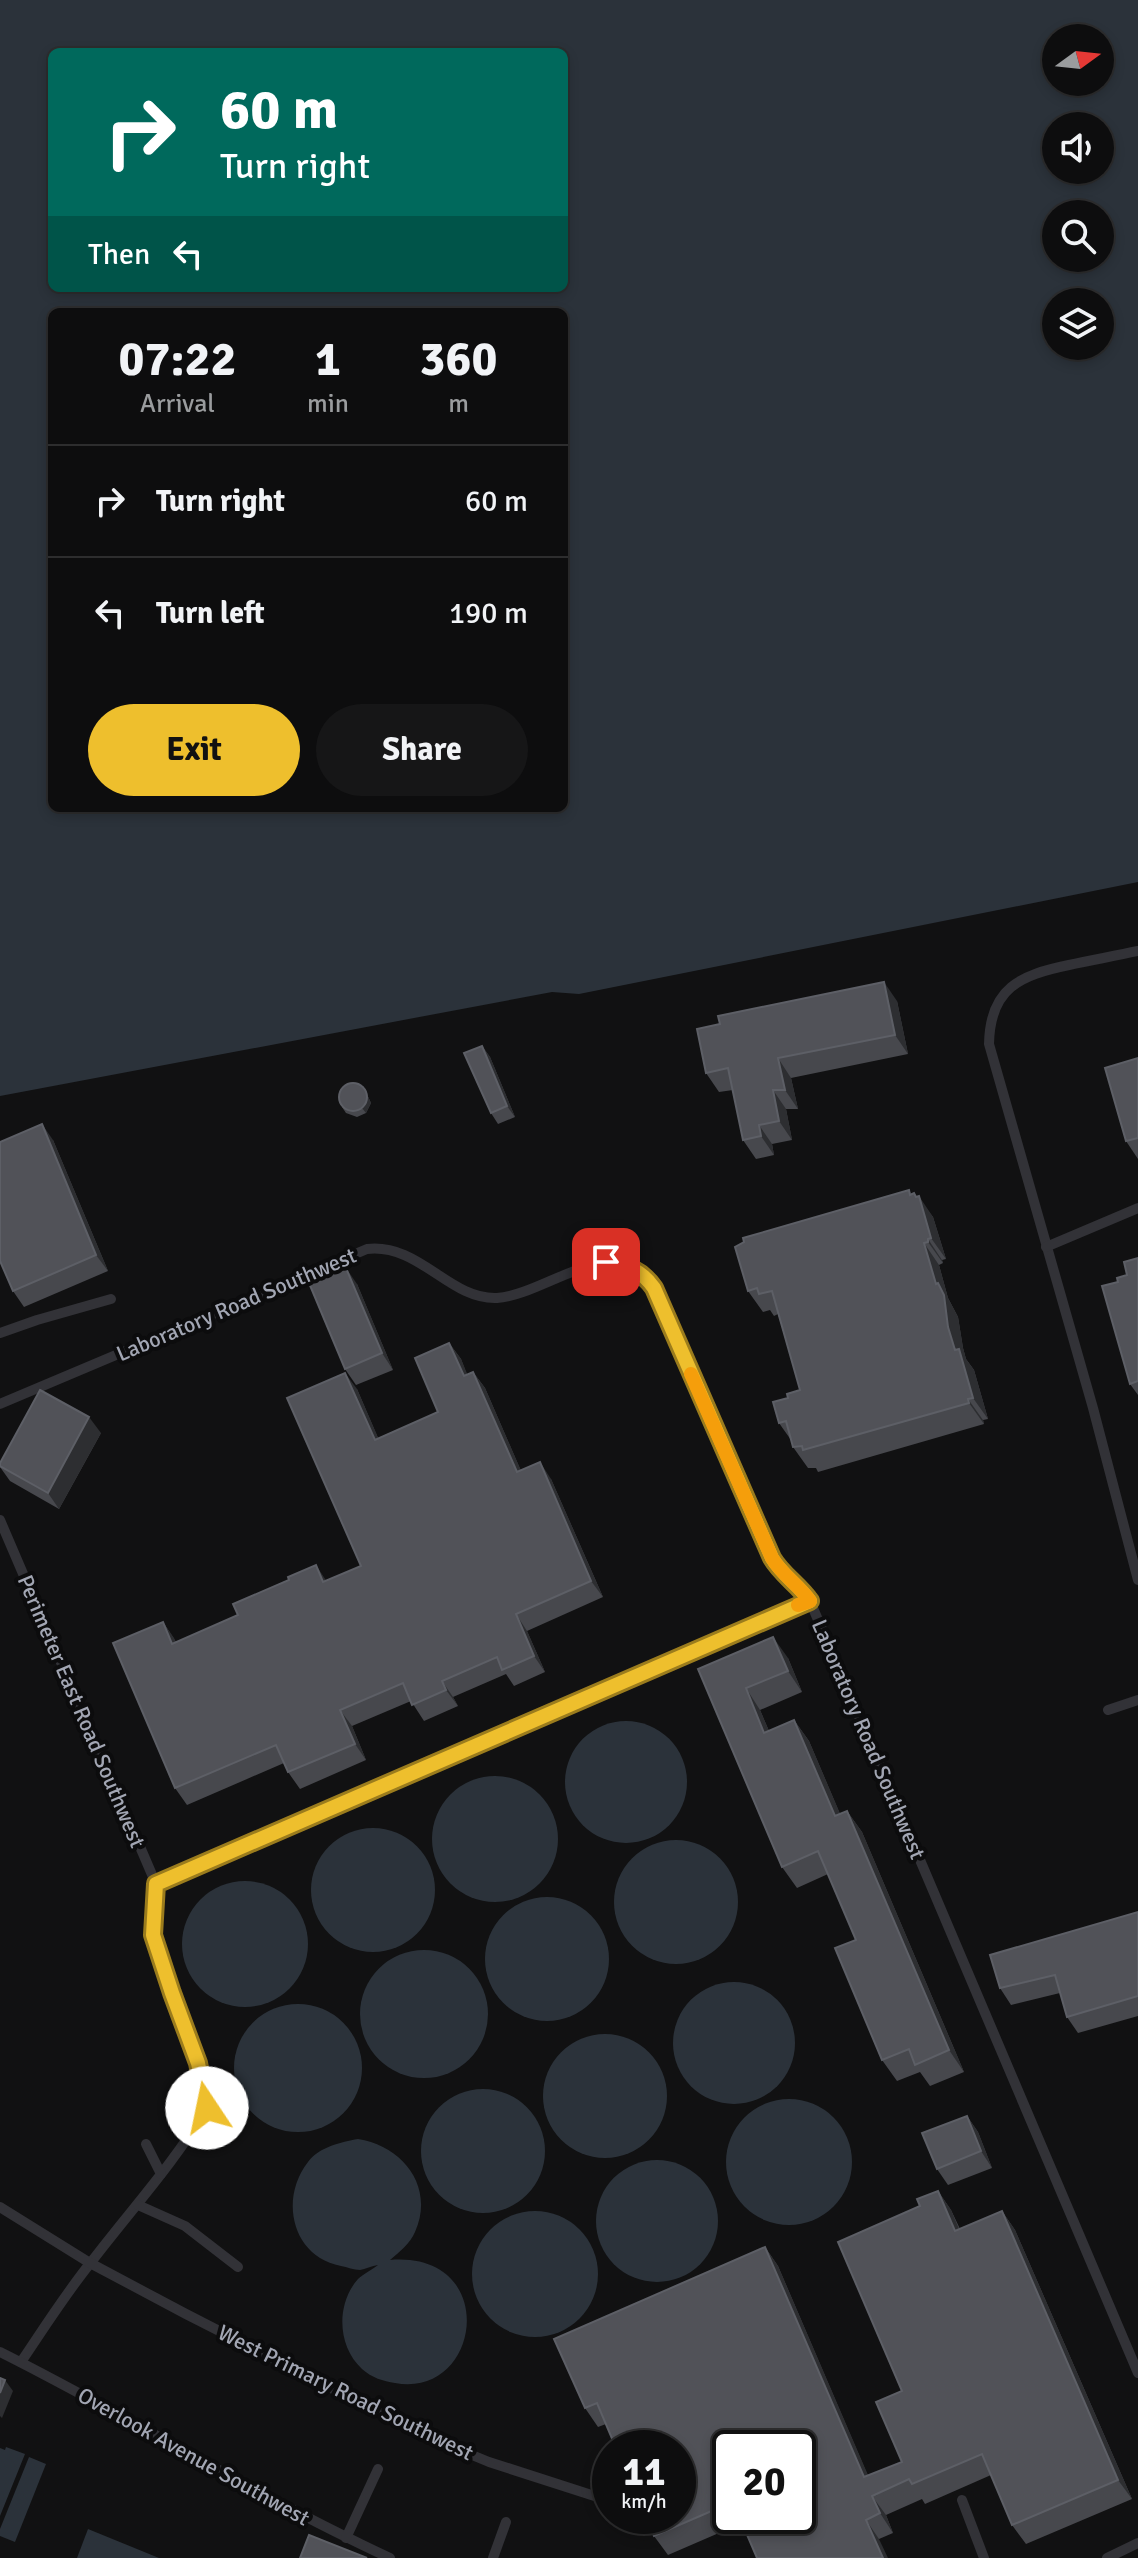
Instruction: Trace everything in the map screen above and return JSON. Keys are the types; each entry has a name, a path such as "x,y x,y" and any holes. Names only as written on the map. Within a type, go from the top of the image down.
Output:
{"lane":[{"path":"1138,951 1041,971 1023,978 1007,990 996,1005 989,1024 989,1044 1024,1170 1132,1536 1138,1580"},
{"path":"1013,1173 1024,1170"},
{"path":"1046,1247 1138,1208"},
{"name":"Laboratory Road Southwest","path":"0,1404 367,1249 384,1247 398,1251 458,1286 493,1298 529,1291 583,1268 606,1262 625,1264 643,1274 654,1288 772,1558 782,1574 800,1586 810,1601 1138,2373"},
{"path":"0,1333 111,1299"},
{"name":"Perimeter East Road Southwest","path":"0,1520 156,1884 153,1935 198,2063 207,2108 138,2205 90,2263 21,2362"},
{"path":"156,1884 810,1601"},
{"path":"1108,1710 1138,1700"},
{"path":"146,2144 161,2174"},
{"path":"138,2205 185,2226 238,2267"},
{"name":"West Primary Road Southwest","path":"0,2207 90,2263 421,2434 489,2462 592,2495"},
{"name":"Overlook Avenue Southwest","path":"0,2352 104,2405 221,2473 390,2558"},
{"path":"346,2538 378,2469"},
{"path":"962,2500 984,2558"},
{"path":"493,2558 506,2522"},
{"path":"1107,2558 1138,2543"}],"shaded area":[{"path":"0,0 1138,0 1138,882 579,994 552,992 0,1096"},
{"path":"626,1721 649,1725 669,1739 683,1759 687,1782 683,1805 669,1825 649,1839 626,1843 603,1839 583,1825 569,1805 565,1782 569,1759 583,1739 603,1725"},
{"path":"495,1776 519,1781 539,1795 553,1815 558,1839 553,1863 539,1883 519,1897 495,1902 471,1897 451,1883 437,1863 432,1839 437,1815 451,1795 471,1781"},
{"path":"373,1828 397,1833 417,1846 430,1866 435,1890 430,1914 417,1934 397,1947 373,1952 349,1947 329,1934 316,1914 311,1890 316,1866 329,1846 349,1833"},
{"path":"676,1840 700,1845 720,1858 733,1878 738,1902 733,1926 720,1946 700,1959 676,1964 652,1959 632,1946 619,1926 614,1902 619,1878 632,1858 652,1845"},
{"path":"245,1881 269,1886 290,1899 303,1920 308,1944 303,1968 290,1989 269,2002 245,2007 221,2002 200,1989 187,1968 182,1944 187,1920 200,1899 221,1886"},
{"path":"547,1897 571,1901 591,1915 605,1935 609,1959 605,1983 591,2003 571,2017 547,2021 523,2017 503,2003 489,1983 485,1959 489,1935 503,1915 523,1901"},
{"path":"424,1950 448,1955 469,1969 483,1990 488,2014 483,2038 469,2059 448,2073 424,2078 400,2073 379,2059 365,2038 360,2014 365,1990 379,1969 400,1955"},
{"path":"734,1982 757,1986 777,2000 791,2020 795,2043 791,2066 777,2086 757,2100 734,2104 711,2100 691,2086 677,2066 673,2043 677,2020 691,2000 711,1986"},
{"path":"298,2004 322,2009 343,2023 357,2044 362,2068 357,2092 343,2113 322,2127 298,2132 274,2127 253,2113 239,2092 234,2068 239,2044 253,2023 274,2009"},
{"path":"605,2034 629,2038 649,2052 663,2072 667,2096 663,2120 649,2140 629,2154 605,2158 581,2154 561,2140 547,2120 543,2096 547,2072 561,2052 581,2038"},
{"path":"483,2089 507,2094 527,2107 540,2127 545,2151 540,2175 527,2195 507,2208 483,2213 459,2208 439,2195 426,2175 421,2151 426,2127 439,2107 459,2094"},
{"path":"789,2099 813,2103 834,2117 848,2138 852,2162 848,2186 834,2207 813,2221 789,2225 765,2221 744,2207 730,2186 726,2162 730,2138 744,2117 765,2103"},
{"path":"358,2139 389,2150 411,2171 418,2185 420,2215 415,2232 390,2260 426,2263 450,2278 463,2299 467,2324 461,2349 447,2369 424,2382 382,2380 366,2372 354,2360 342,2325 346,2300 358,2279 378,2265 358,2270 324,2260 301,2239 295,2224 294,2193 308,2162 324,2149"},
{"path":"657,2160 680,2164 700,2178 714,2198 718,2221 714,2244 700,2264 680,2278 657,2282 634,2278 614,2264 600,2244 596,2221 600,2198 614,2178 634,2164"},
{"path":"535,2211 559,2216 579,2230 593,2250 598,2274 593,2298 579,2318 559,2332 535,2337 511,2332 491,2318 477,2298 472,2274 477,2250 491,2230 511,2216"},
{"path":"6,2447 25,2454 0,2516 0,2448 5,2450"},
{"path":"29,2457 46,2464 15,2542 0,2536 0,2529"},
{"path":"88,2529 159,2558 77,2558"}],"building":[{"path":"884,982 895,1035 778,1058 785,1090 773,1090 779,1121 759,1125 761,1136 743,1140 728,1068 706,1073 697,1029 720,1024 718,1016"},
{"path":"482,1046 507,1106 491,1113 464,1053"},
{"path":"1138,1058 1138,1138 1126,1141 1105,1068"},
{"path":"353,1083 363,1087 367,1097 363,1107 353,1111 343,1107 339,1097 343,1087"},
{"path":"42,1124 96,1255 13,1291 0,1261 0,1142"},
{"path":"909,1190 910,1195 914,1193 916,1197 919,1196 931,1238 924,1243 936,1284 944,1295 948,1327 955,1350 959,1349 973,1398 968,1399 969,1403 803,1450 802,1446 793,1447 786,1421 779,1423 773,1402 788,1398 787,1394 800,1390 772,1291 759,1294 757,1288 748,1291 735,1247 744,1242 743,1238"},
{"path":"1138,1258 1138,1381 1130,1384 1102,1286 1118,1282 1117,1278 1127,1275 1124,1262"},
{"path":"346,1268 382,1353 345,1369 309,1283"},
{"path":"449,1343 464,1376 473,1372 517,1472 540,1462 591,1581 516,1614 534,1656 502,1670 497,1657 442,1681 446,1690 412,1705 403,1683 340,1710 355,1744 288,1772 276,1745 175,1788 113,1643 163,1622 172,1644 238,1615 233,1604 316,1565 323,1582 361,1566 287,1398 345,1373 375,1440 438,1412 415,1358"},
{"path":"40,1390 89,1417 48,1493 0,1466"},
{"path":"773,1637 788,1671 746,1688 764,1733 794,1720 835,1816 847,1811 949,2050 915,2065 909,2049 882,2060 835,1948 856,1940 818,1851 782,1867 698,1669"},
{"path":"1138,1912 1138,1996 1067,2017 1055,1975 1000,1988 990,1955"},
{"path":"967,2116 981,2151 937,2169 922,2133"},
{"path":"938,2191 955,2231 1002,2211 1118,2480 1012,2525 982,2454 912,2484 909,2479 872,2496 880,2513 866,2520 883,2558 757,2558 747,2534 816,2534 816,2430 712,2430 712,2511 696,2518 696,2430 608,2430 597,2403 585,2408 554,2339 765,2247 864,2477 902,2462 876,2402 902,2391 838,2242 920,2206 917,2199"},
{"path":"309,2535 367,2558 300,2558"}],"slow traffic":[{"path":"691,1374 772,1558 782,1574 800,1586 810,1601 798,1605"}],"route":[{"path":"207,2108 198,2063 153,1935 156,1884 810,1601 800,1586 782,1574 772,1558 654,1288 643,1274 625,1264 606,1262"}]}
